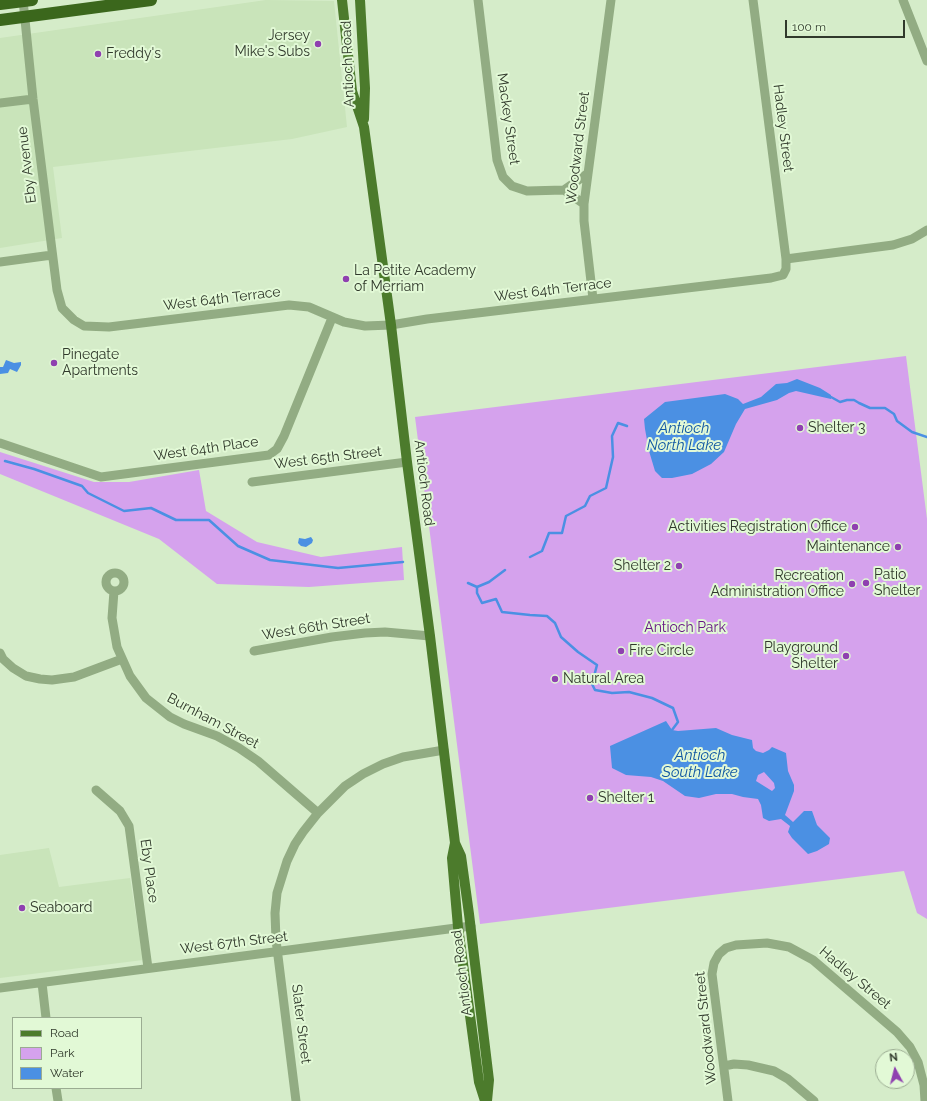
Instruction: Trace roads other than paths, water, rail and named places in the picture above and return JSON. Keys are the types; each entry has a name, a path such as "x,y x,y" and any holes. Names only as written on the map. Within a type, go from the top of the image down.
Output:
{"highway":[{"path":"0,4 26,0"},
{"path":"0,20 151,0"}],"main road":[{"name":"Antioch Road","path":"342,0 352,90 364,127 391,325 455,843 461,856 471,926 489,1080 486,1101"},
{"name":"Antioch Road","path":"360,0 366,88 364,127"},
{"name":"Antioch Road","path":"455,843 452,858 458,927 479,1082 486,1101"}],"street":[{"name":"Eby Avenue","path":"26,0 25,16 33,99 57,290 62,308 74,320"},
{"name":"Mackey Street","path":"478,0 497,160 503,177 512,186 527,191 564,190"},
{"name":"Woodward Street","path":"593,299 584,221 584,204 611,0"},
{"name":"Hadley Street","path":"753,0 786,259"},
{"path":"903,0 927,61"},
{"path":"0,104 33,99"},
{"path":"584,204 564,190 587,174"},
{"path":"786,259 893,245 912,240 927,230"},
{"path":"0,262 52,255"},
{"name":"West 64th Terrace","path":"74,320 84,326 109,326 289,305 309,307 344,322 365,326 391,325 427,319 771,278 783,275 786,269 786,259"},
{"name":"West 64th Place","path":"0,442 101,477 268,455 277,448 284,436 332,318"},
{"name":"West 65th Street","path":"252,482 407,462"},
{"name":"Burnham Street","path":"114,591 112,618 114,635 122,659 135,684 146,698 170,718 217,736 239,748 258,761 318,813"},
{"name":"West 66th Street","path":"254,651 332,637 365,633 385,632 430,636"},
{"path":"0,653 3,659 13,668 26,676 52,680 74,677 122,659"},
{"name":"Slater Street","path":"296,1101 277,951 275,913 277,893 287,861 295,844 318,813 345,786 363,774 383,764 403,757 444,750"},
{"name":"Eby Place","path":"96,790 120,811 129,826 148,968"},
{"name":"West 67th Street","path":"0,988 471,926"},
{"name":"Hadley Street","path":"719,954 726,948 736,945 767,943 790,947 813,960 897,1032 910,1047 921,1072 926,1101"},
{"name":"Woodward Street","path":"719,954 714,963 712,974 728,1101"},
{"path":"42,983 46,1017"},
{"path":"724,1066 734,1064 748,1065 770,1070 788,1079 814,1101"},
{"path":"56,1089 58,1101"}],"water":[{"path":"6,360 14,363 21,362 17,372 10,369 8,373 0,374 0,367 3,367"},
{"name":"Antioch North Lake","path":"797,379 820,388 831,395 831,399 796,391 777,400 745,409 736,424 724,452 711,464 692,474 672,478 662,478 655,471 649,451 644,419 665,402 725,394 738,399 743,404 761,397 776,384 787,383"},
{"path":"311,537 313,540 312,543 306,547 301,546 298,543 299,538 305,539"},
{"name":"Antioch South Lake","path":"666,721 672,730 678,731 716,728 732,735 752,740 753,748 756,751 763,753 772,747 786,753 788,771 794,785 794,791 785,815 793,822 804,811 812,811 817,825 830,838 829,844 808,854 788,832 790,826 781,819 769,821 763,818 761,805 758,799 732,794 716,794 699,798 685,796 663,781 651,777 626,775 612,768 610,746","holes":["764,772 774,783 775,788 772,791 756,781 758,775"]}],"waterway":[{"path":"831,397 840,402 854,400 870,408 885,408 894,414 897,421 912,432 927,437"},
{"path":"530,557 542,551 549,533 562,533 566,516 585,506 590,496 606,488 613,457 612,436 618,423 627,426"},
{"path":"5,461 34,469 82,486 88,493 124,511 151,508 176,520 209,520 238,546 270,560 338,568 403,562"},
{"path":"468,583 477,587 489,582 505,570"},
{"path":"477,587 477,593 482,603 496,599 502,612 547,616 555,623 561,637 578,652 597,665 592,684 595,690 612,693 629,692 652,698 673,708 678,722 672,730"}],"place":[{"name":"Jersey Mike's Subs","path":"318,44"},
{"name":"Freddy's","path":"98,54"},
{"name":"La Petite Academy of Merriam","path":"346,279"},
{"name":"Pinegate Apartments","path":"54,363"},
{"name":"Shelter 3","path":"800,428"},
{"name":"Activities Registration Office","path":"855,527"},
{"name":"Maintenance","path":"898,547"},
{"name":"Shelter 2","path":"679,566"},
{"name":"Patio Shelter","path":"866,583"},
{"name":"Recreation Administration Office","path":"852,584"},
{"name":"Fire Circle","path":"621,651"},
{"name":"Playground Shelter","path":"846,656"},
{"name":"Natural Area","path":"555,679"},
{"name":"Shelter 1","path":"590,798"},
{"name":"Seaboard","path":"22,908"}],"park label":[{"name":"Antioch Park","path":"685,628"}]}
